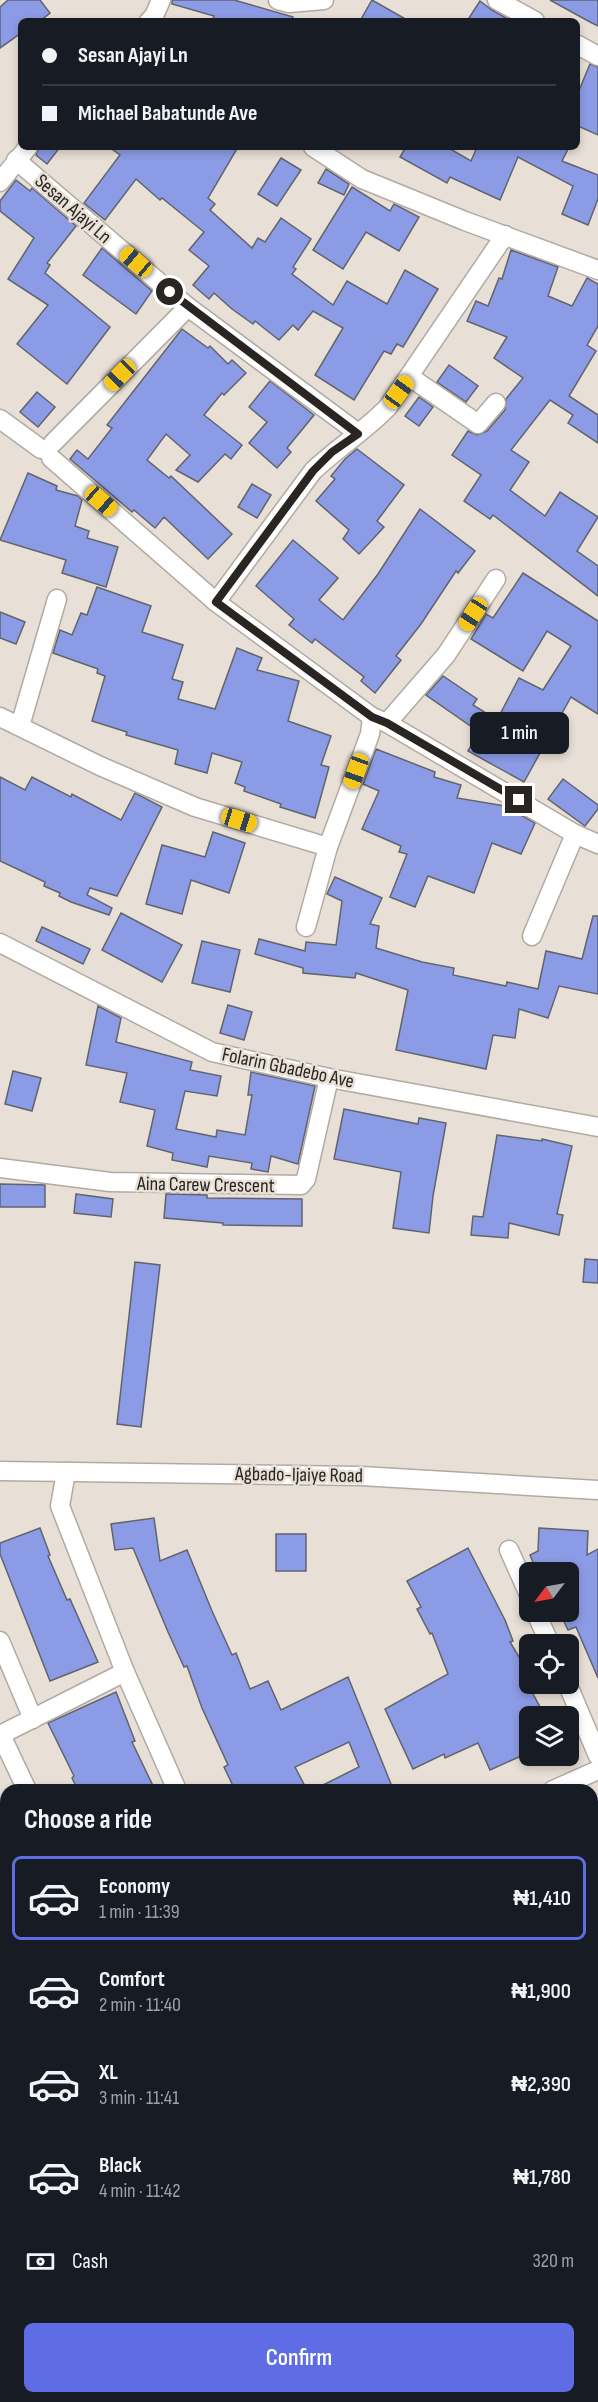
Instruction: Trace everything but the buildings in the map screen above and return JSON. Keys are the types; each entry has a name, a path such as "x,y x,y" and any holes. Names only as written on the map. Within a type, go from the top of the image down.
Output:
{"street":[{"path":"278,0 289,3 324,0"},
{"path":"497,0 530,18"},
{"path":"580,46 598,56"},
{"path":"318,150 362,179 598,270"},
{"path":"0,182 22,153"},
{"name":"Sesan Ajayi Ln","path":"22,153 188,307 358,434"},
{"path":"216,602 313,471 332,452 374,422 410,377 505,236"},
{"path":"48,450 188,307"},
{"path":"410,377 478,424 495,403"},
{"path":"0,419 48,450 216,602 380,720 575,834 598,844"},
{"path":"306,927 328,847 370,734 380,720 446,655 496,579"},
{"path":"20,726 57,599"},
{"path":"0,717 100,766 195,807 328,847"},
{"path":"532,936 575,834"},
{"name":"Folarin Gbadebo Ave","path":"0,943 212,1052 329,1078 598,1127"},
{"name":"Aina Carew Crescent","path":"0,1168 110,1182 301,1185 306,1179 329,1078"},
{"name":"Agbado-Ijaiye Road","path":"0,1471 361,1476 598,1490"},
{"path":"66,1472 60,1506 125,1672 174,1784"},
{"path":"509,1550 519,1572"},
{"path":"0,1641 33,1719"},
{"path":"24,1784 1,1735 125,1672"},
{"path":"572,1694 598,1756"},
{"path":"566,1784 598,1770"}],"route":[{"path":"170,292 358,434 332,452 313,471 216,602 372,717 387,723 519,800"}]}
